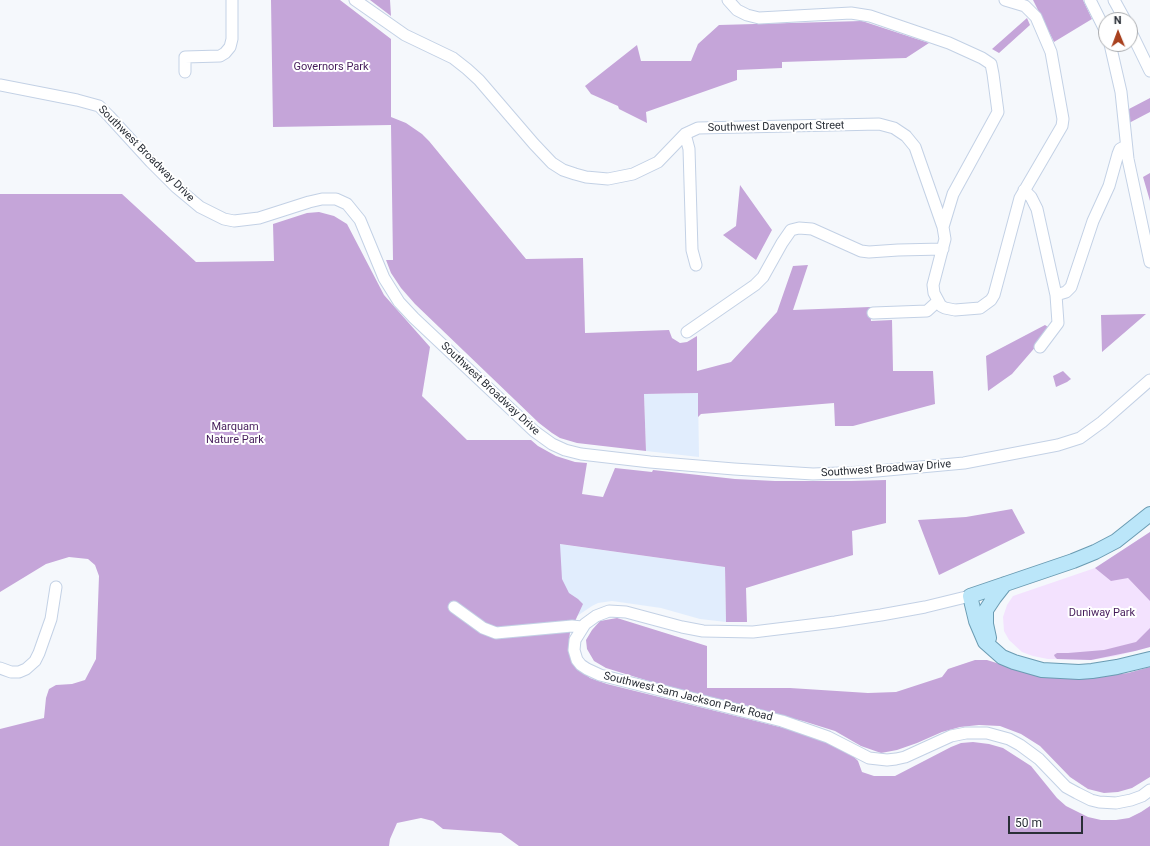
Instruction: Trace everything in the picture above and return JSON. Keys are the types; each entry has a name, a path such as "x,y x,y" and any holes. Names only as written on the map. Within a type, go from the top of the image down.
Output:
{"main road":[{"path":"1150,514 1116,540 1095,552 970,596 980,633 986,642 992,650 1002,657 1018,664 1042,670 1092,672 1150,659"},
{"path":"992,650 986,624 986,610 1005,584"}],"street":[{"path":"185,72 185,57 220,56 230,47 232,39 232,0"},
{"name":"Southwest Davenport Street","path":"355,0 405,35 453,58 467,69 479,80 552,163 563,170 575,174 608,179 633,174 658,162 685,134 698,128 879,124 894,128 906,136 915,147 943,227 945,239 933,285 934,293 938,302"},
{"path":"728,0 738,10 747,15 759,18 860,13 949,43 982,58 990,64 998,112 953,194 943,227"},
{"path":"873,313 927,311 938,302 945,308 955,310 974,310 992,300 1020,198 1057,136 1062,126 1063,119 1051,52 1036,17 1026,6 1005,0"},
{"path":"1090,0 1098,16"},
{"path":"1114,0 1121,12"},
{"path":"1138,46 1150,71"},
{"path":"1112,52 1120,92 1126,146 1150,262"},
{"name":"Southwest Broadway Drive","path":"0,85 77,100 99,106 176,187 200,207 211,214 224,219 241,220 259,218 322,199 336,199 347,204 360,220 380,269 391,291 399,302 414,318 534,431 552,444 581,454 650,462 813,474 866,472 964,463 1064,444 1080,438 1102,422 1150,380"},
{"path":"685,134 689,149 692,250 696,265"},
{"path":"1056,295 1066,292 1071,287 1093,220 1109,186 1118,154 1120,149 1126,146"},
{"path":"1024,190 1031,197 1037,209 1056,295 1058,323 1040,347"},
{"path":"687,332 755,285 763,277 791,230 799,228 812,229 861,251 869,252 943,249"},
{"path":"0,668 11,672 18,672 26,669 35,662 51,619 56,587"},
{"path":"454,607 483,628 496,633 572,626 582,627 591,619 602,613 616,610 682,627 703,631 731,632 770,630 898,612 970,596"},
{"name":"Southwest Sam Jackson Park Road","path":"582,627 575,640 575,654 581,665 592,672 629,683 782,720 828,737 869,758 886,760 896,759 951,736 966,733 987,733 1009,739 1020,744 1039,759 1066,786 1077,794 1091,800 1116,803 1137,798 1150,790"}],"shaded area":[{"path":"698,393 699,457 646,451 644,394"},
{"path":"559,544 725,567 726,622 700,619 661,608 612,601 598,603 577,616 540,617"}],"green space":[{"name":"Governors Park","path":"271,0 340,0 391,39 391,117 406,123 429,141 526,259 583,258 585,333 669,330 672,338 680,343 687,342 697,336 697,371 731,362 777,312 793,266 808,265 793,310 870,307 871,321 892,320 893,371 933,371 935,404 853,426 835,426 834,403 701,414 698,417 698,393 644,394 646,451 577,443 560,438 539,423 415,304 401,288 391,273 386,260 393,260 391,125 273,127"},
{"path":"370,0 390,0 391,16"},
{"path":"1033,0 1083,0 1092,19 1054,42"},
{"path":"1027,18 1030,25 999,53 992,49"},
{"path":"862,21 929,43 906,58 782,62 782,68 737,70 737,80 646,112 647,123 619,109 618,106 591,94 585,86 637,45 641,61 691,61 698,44 719,25"},
{"path":"1150,98 1150,112 1129,123 1127,110"},
{"path":"1150,173 1150,201 1143,177"},
{"path":"740,185 772,230 756,260 723,235 736,226"},
{"name":"Marquam Nature Park","path":"0,194 122,194 196,262 274,261 273,224 307,213 319,212 334,216 347,224 384,295 430,347 422,396 467,440 531,440 538,446 556,456 575,462 587,463 582,494 603,497 615,468 652,472 653,470 735,479 775,481 886,480 886,523 852,531 853,555 746,588 747,622 726,622 725,567 560,544 562,579 569,593 583,604 570,632 569,642 569,650 578,669 590,678 607,684 788,729 813,737 833,745 854,757 858,761 862,772 874,776 895,776 961,743 973,742 1003,748 1031,766 1057,798 1066,806 1088,817 1101,820 1129,818 1150,806 1150,846 519,846 501,833 443,829 433,821 421,818 397,823 390,839 389,846 0,846 0,729 44,718 46,698 49,689 56,685 72,684 85,680 96,659 99,576 95,565 88,559 69,557 46,564 0,592"},
{"path":"1146,314 1102,352 1101,315"},
{"path":"1045,325 1051,329 1012,374 988,391 986,356"},
{"path":"1063,371 1071,379 1056,387 1053,376"},
{"path":"1012,509 1025,533 939,575 918,520 966,517"},
{"name":"Duniway Park","path":"1150,532 1150,647 1116,656 1091,660 1048,659 1022,652 1009,640 1004,631 1003,617 1007,605 1013,596 1095,568"},
{"path":"1150,532 1150,601 1128,578 1111,581 1095,568"},
{"path":"617,618 707,646 707,688 790,688 868,693 896,692 942,677 948,669 975,660 987,660 1028,673 1096,677 1128,673 1150,667 1150,777 1132,788 1118,792 1104,793 1088,789 1070,777 1040,746 1021,734 1000,726 979,725 960,727 942,732 897,750 881,753 861,746 835,731 803,721 701,697 606,668 594,661 587,649 586,640 600,621"},
{"path":"1150,628 1150,647 1091,660 1057,659 1054,655 1057,653 1104,650 1136,642"}]}
